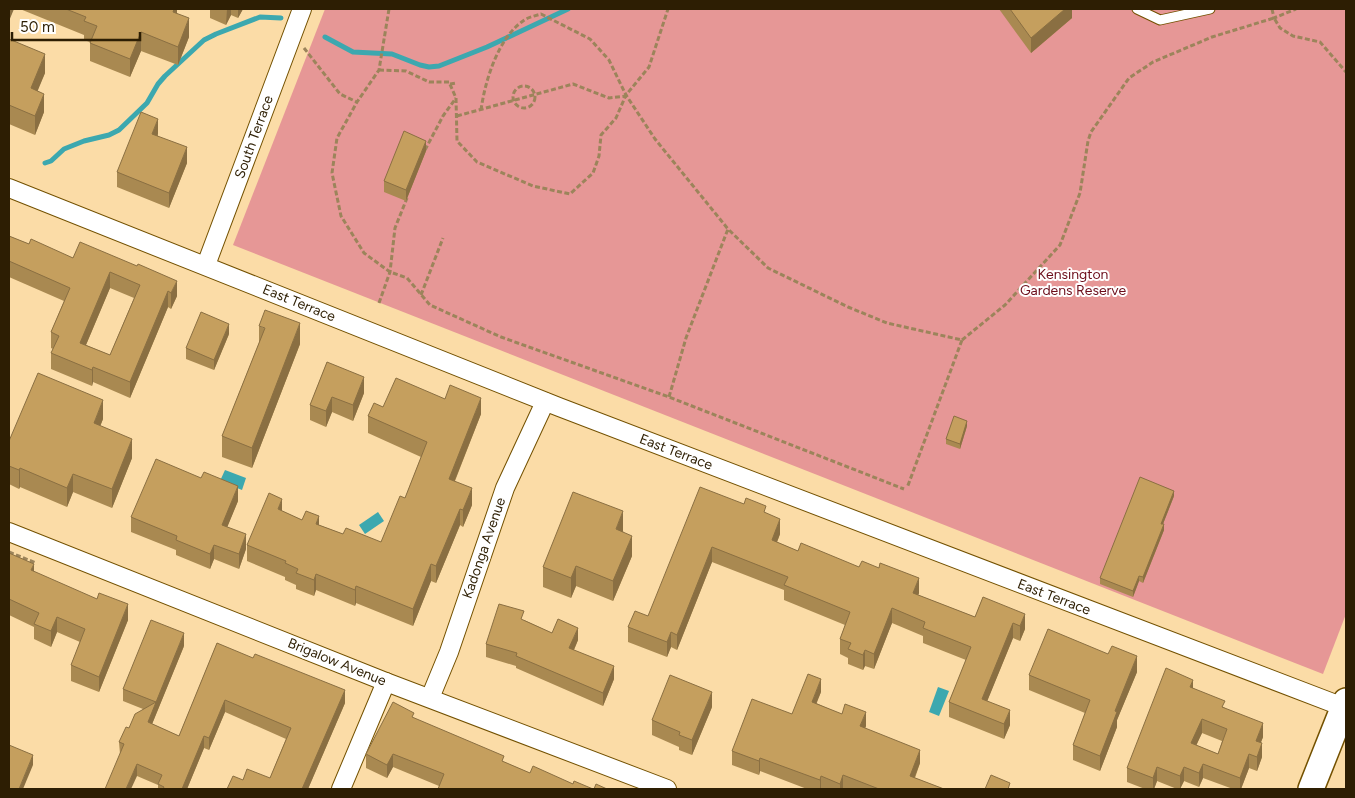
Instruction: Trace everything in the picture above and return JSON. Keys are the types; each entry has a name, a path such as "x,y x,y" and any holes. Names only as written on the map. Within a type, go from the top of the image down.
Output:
{"main road":[{"path":"1311,789 1345,706"}],"street":[{"name":"South Terrace","path":"206,265 302,9"},
{"name":"East Terrace","path":"9,188 206,265 545,402 1345,706"},
{"name":"Kadonga Avenue","path":"430,698 505,488 545,402"},
{"name":"Brigalow Avenue","path":"9,532 386,682 667,789"},
{"path":"341,789 386,682"}],"lane":[{"path":"1137,9 1160,20 1210,9"}],"path":[{"path":"388,9 379,70 357,102 337,138 332,174 341,216 364,253 390,272 406,278 430,306 501,337 670,397 906,489 962,340 1004,305 1060,245 1080,193 1091,132 1129,78 1153,62 1195,44 1296,9"},
{"path":"450,84 456,98 457,141 476,162 533,186 570,194 593,173 601,135 616,118 626,96 649,67 668,9"},
{"path":"1272,9 1274,18 1280,28 1294,36 1320,42 1346,72"},
{"path":"481,110 490,70 501,47 515,28 524,20 541,14 554,20 590,39 609,60 626,96 655,139 728,229 768,268 848,307 887,323 962,340"},
{"path":"293,33 340,94 357,102"},
{"path":"379,70 406,71 429,82 456,83"},
{"path":"457,116 572,84 609,98 626,96"},
{"path":"521,86 531,89 534,94 533,102 528,107 517,106 513,100 514,93 521,86"},
{"path":"424,154 443,116 456,98"},
{"path":"379,303 390,272 395,228 409,191"},
{"path":"670,397 686,338 728,229"},
{"path":"420,295 443,238"}],"green space":[{"name":"Kensington Gardens Reserve","path":"325,9 1346,9 1346,614 1323,674 233,245"}],"water":[{"path":"225,470 246,478 242,490 220,481"},
{"path":"378,512 384,521 365,534 359,525"},
{"path":"938,687 949,691 939,716 929,712"}],"building":[{"path":"66,9 174,9 173,12 189,18 178,47 141,32 130,59 90,43 97,26 84,21 86,17"},
{"path":"1010,9 1065,9 1031,38"},
{"path":"9,39 45,54 31,88 44,94 35,116 9,105"},
{"path":"141,112 158,119 152,134 187,147 169,193 117,172"},
{"path":"404,131 426,141 406,190 384,181"},
{"path":"9,236 29,244 31,239 73,258 80,242 177,281 171,293 168,291 130,382 93,367 92,370 51,353 59,336 51,332 70,288 9,261","holes":["110,272 140,285 110,355 80,343"]},
{"path":"265,310 300,323 252,448 222,436 265,328 259,326"},
{"path":"201,312 229,324 214,360 186,348"},
{"path":"327,362 364,377 353,405 332,397 326,411 310,405"},
{"path":"38,373 103,400 94,423 132,439 112,489 73,474 67,488 20,468 19,470 9,466 9,441"},
{"path":"396,378 445,399 450,385 481,398 449,479 472,488 463,510 460,509 436,566 431,564 413,609 356,586 355,590 316,574 314,580 296,573 298,569 285,563 286,561 247,545 269,493 282,499 278,509 302,520 306,511 319,516 316,524 343,534 346,528 381,542 400,496 405,498 427,442 368,416 374,403 383,407"},
{"path":"954,416 967,421 960,444 946,439"},
{"path":"156,459 201,478 204,472 238,486 222,525 246,534 239,554 214,545 210,554 176,540 177,536 131,517"},
{"path":"1140,477 1174,491 1161,524 1164,524 1143,577 1139,576 1133,591 1100,578"},
{"path":"700,487 744,504 746,498 766,506 764,512 780,519 772,540 798,551 801,543 859,567 862,561 879,568 880,563 919,578 913,593 975,617 983,597 1025,614 1020,626 1013,623 982,699 1010,710 1004,724 949,702 971,647 923,628 925,622 892,608 874,654 865,650 863,655 848,649 851,643 840,639 850,612 784,585 788,577 712,547 677,635 671,632 667,642 628,627 635,611 648,616"},
{"path":"573,492 623,511 616,529 632,536 613,581 576,566 571,578 543,567"},
{"path":"9,553 34,564 31,570 97,599 99,593 128,604 99,677 71,665 85,629 57,617 51,631 34,624 39,613 9,599"},
{"path":"499,604 524,611 521,619 552,633 558,619 578,628 569,648 614,666 603,693 516,656 517,653 486,644"},
{"path":"151,620 184,633 148,722 179,736 217,643 253,658 255,654 345,690 302,789 227,789 233,776 243,780 247,769 270,778 291,728 225,700 209,738 204,736 182,789 163,789 164,787 158,784 162,775 137,764 126,789 105,789 124,744 119,742 126,727 129,728 135,714 156,702 123,689"},
{"path":"1048,629 1108,654 1112,646 1137,656 1115,711 1117,712 1100,756 1073,745 1090,700 1029,675"},
{"path":"1166,668 1193,680 1190,687 1225,701 1222,707 1263,723 1256,741 1262,743 1257,757 1249,754 1240,778 1203,764 1199,773 1184,767 1180,776 1157,767 1153,778 1127,768","holes":["1202,719 1227,729 1218,754 1191,743"]},
{"path":"808,674 821,679 812,702 842,714 845,704 866,712 860,726 920,750 910,776 944,789 879,789 843,775 840,784 821,776 820,780 760,758 759,761 732,751 752,699 792,714"},
{"path":"670,675 712,692 692,740 679,735 680,732 652,720"},
{"path":"393,702 414,713 412,717 504,756 502,761 530,773 533,766 573,784 574,781 593,789 438,789 444,774 393,754 387,765 366,754"},
{"path":"9,745 33,755 19,789 9,789"},
{"path":"991,775 1010,783 1008,789 985,789"},
{"path":"596,784 607,789 594,789"}],"waterway":[{"path":"325,37 353,52 392,54 420,65 429,67 439,66 487,47 568,9"},
{"path":"45,163 51,161 64,149 119,130 147,103 165,76 204,40 260,17 281,18"}]}
